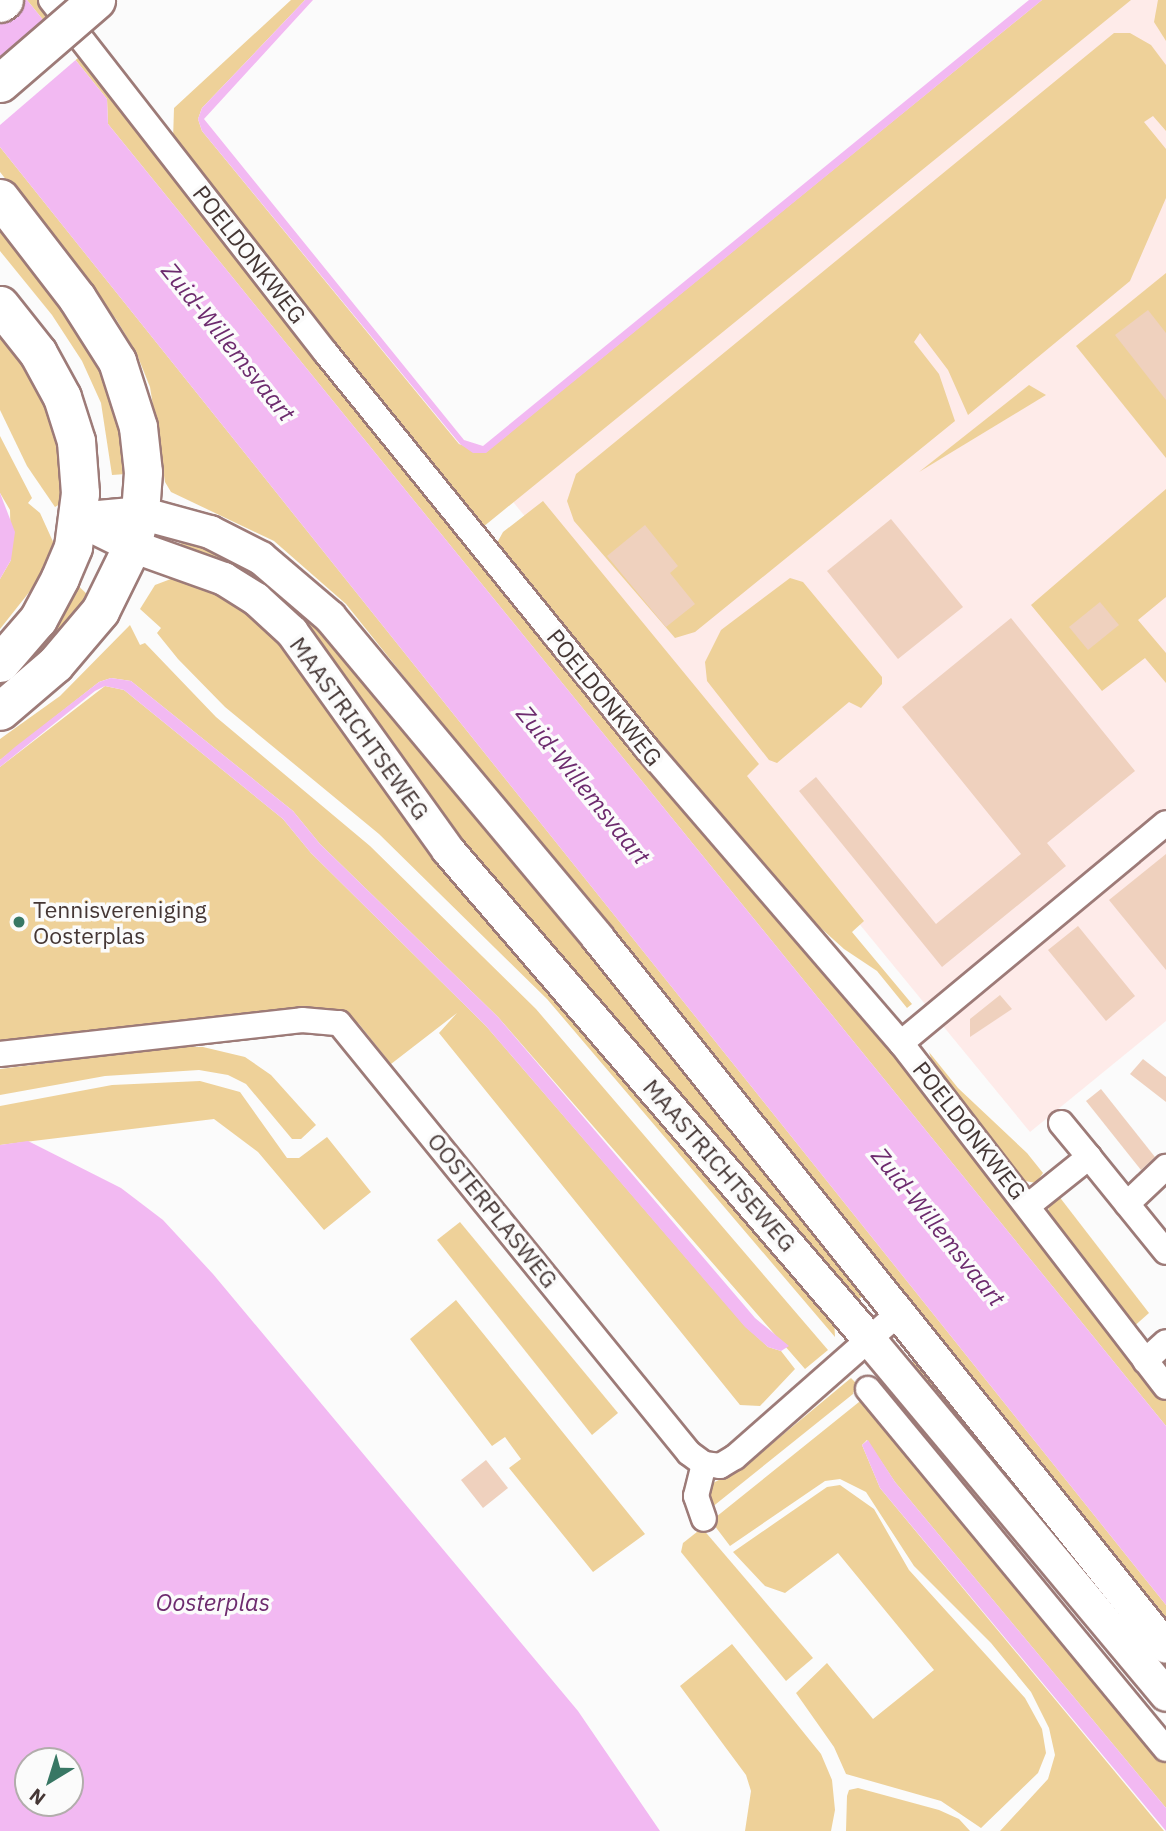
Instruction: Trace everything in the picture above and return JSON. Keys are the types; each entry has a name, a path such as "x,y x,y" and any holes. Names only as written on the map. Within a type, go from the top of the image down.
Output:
{"highway":[{"path":"0,83 96,0"},
{"path":"0,198 85,309 117,361 138,427 136,530 85,632 0,710"},
{"path":"0,304 37,353 70,417 79,466 77,519 68,559 51,597 0,663"}],"main road":[{"name":"MAASTRICHTSEWEG","path":"77,519 136,530 195,527 244,548 289,579 330,617 598,938 1166,1647"},
{"name":"MAASTRICHTSEWEG","path":"136,530 256,599 292,632 448,850 868,1338 1166,1695"}],"street":[{"name":"POELDONKWEG","path":"51,0 326,353 579,666 901,1043 1029,1205 1166,1387"},
{"path":"901,1043 1166,824"},
{"name":"OOSTERPLASWEG","path":"0,1054 302,1020 339,1023 681,1443 704,1464"},
{"path":"1061,1123 1166,1252"},
{"path":"1029,1205 1088,1157"},
{"path":"1127,1204 1166,1167"},
{"path":"704,1519 696,1496 704,1464 720,1465 735,1457 900,1312"},
{"path":"1145,1362 1166,1342"},
{"path":"868,1389 1166,1749"}],"shaded area":[{"path":"27,0 42,0 845,986 844,998 854,996 1166,1399 1166,1426 108,124 107,99"},
{"path":"291,0 305,0 202,108 198,119 202,131 459,444 485,453 1042,0 1131,0 483,527 173,140 174,108"},
{"path":"1037,0 1166,0 1166,1021 1030,1132 477,458"},
{"path":"1158,0 1166,0 1166,41 1154,22"},
{"path":"1114,33 1130,33 1151,45 1166,65 1166,131 1153,116 1144,122 1166,149 1166,198 1130,281 968,415 948,370 920,333 914,342 939,374 955,421 695,632 675,638 574,521 567,501 576,474"},
{"path":"0,147 1166,1605 1166,1628 346,604 274,541 171,492 165,482 150,387 136,352 116,319 0,172"},
{"path":"0,224 63,307 99,366 117,416 126,474 112,475 101,403 82,361 52,315 0,251"},
{"path":"1166,273 1166,458 1076,346"},
{"path":"0,322 32,368 64,449 62,503 55,507 27,466 0,410"},
{"path":"1029,385 1046,395 919,472"},
{"path":"0,436 32,498 28,503 40,513 55,546 42,576 0,629 0,579 11,560 10,510 0,493"},
{"path":"1166,489 1166,597 1138,620 1166,653 1166,683 1145,658 1102,691 1031,605"},
{"path":"543,501 759,764 747,776 864,921 852,932 912,1004 907,1008 877,971 844,949 803,912 677,769 500,549 497,543 503,532"},
{"path":"182,539 249,569 288,598 343,653 465,805 517,859 865,1294 851,1306 502,899 345,687 179,549"},
{"path":"176,577 225,596 279,639 834,1318 835,1337 547,999 379,834 225,707 178,659 157,633 161,628 140,609 155,585"},
{"path":"790,578 803,582 882,677 882,684 861,708 849,702 777,763 769,760 707,681 705,662 721,630"},
{"path":"71,579 90,597 71,625 0,693 0,675"},
{"path":"130,625 140,645 145,643 216,717 370,846 536,1009 828,1350 805,1369 498,1017 320,844 293,811 131,681 111,678 99,682 0,760 0,739 60,696"},
{"path":"105,686 124,690 283,819 311,853 486,1026 745,1326 768,1347 781,1351 795,1369 760,1406 740,1405 439,1033 457,1013 391,1064 359,1024 344,1013 327,1010 0,1047 0,767"},
{"path":"174,1047 203,1047 245,1057 271,1075 316,1125 301,1139 292,1139 246,1084 228,1075 199,1070 105,1076 0,1095 0,1069"},
{"path":"929,1052 958,1088 1027,1153 1043,1173 1036,1183 1025,1181 933,1064"},
{"path":"200,1081 240,1092 287,1158 299,1158 327,1137 371,1192 324,1230 258,1152 214,1119 0,1145 0,1106 112,1085"},
{"path":"1058,1195 1149,1313 1131,1329 1048,1213 1049,1204"},
{"path":"460,1222 618,1413 592,1435 437,1240"},
{"path":"456,1300 645,1534 593,1572 509,1468 521,1459 505,1437 492,1446 410,1339"},
{"path":"916,1359 1166,1673 904,1370"},
{"path":"851,1378 856,1383 853,1394 706,1512 705,1491 713,1483 744,1467"},
{"path":"866,1401 1166,1758 1166,1808 895,1482 867,1440 862,1445 880,1488 1164,1831 1000,1831 1048,1779 1055,1755 1049,1728 1031,1692 991,1643 914,1566 866,1492 840,1479 825,1481 730,1546 711,1521 859,1402"},
{"path":"840,1485 874,1509 909,1570 1025,1698 1042,1729 1046,1753 1038,1773 981,1828 941,1801 846,1774 834,1747 796,1693 827,1663 873,1719 934,1670 838,1553 785,1593 765,1586 733,1552 827,1487"},
{"path":"702,1528 813,1658 786,1681 681,1552 683,1543"},
{"path":"732,1644 821,1754 832,1780 835,1810 831,1831 745,1831 751,1791 746,1775 680,1686"},
{"path":"858,1788 939,1810 959,1819 970,1831 846,1831 847,1796 849,1790"}],"water":[{"name":"Zuid-Willemsvaart","path":"0,0 27,0 107,99 108,124 1166,1426 1166,1605 0,147"},
{"path":"305,0 313,0 204,119 464,440 483,446 1029,0 1042,0 486,453 473,453 460,444 202,131 198,119 202,108"},
{"path":"0,493 15,532 11,560 0,579"},
{"path":"111,678 131,681 293,811 320,844 498,1017 755,1318 789,1346 781,1351 768,1347 745,1327 486,1026 311,853 283,819 124,690 105,686 95,691 0,767 0,760 15,747 99,682"},
{"name":"Oosterplas","path":"28,1141 121,1188 163,1220 213,1274 578,1711 660,1831 0,1831 0,1145"},
{"path":"868,1440 895,1482 1166,1808 1166,1831 880,1488 862,1445"}],"pier":[{"path":"48,20 78,58 0,125 0,61"}],"building":[{"path":"1148,310 1166,333 1166,400 1115,335"},
{"path":"891,519 963,607 898,659 827,571"},
{"path":"645,525 678,566 670,573 695,604 666,627 607,556"},
{"path":"1100,602 1119,625 1088,650 1069,627"},
{"path":"1011,618 1135,771 1047,843 1066,866 942,967 799,791 816,777 936,924 1021,854 902,707"},
{"path":"1166,854 1166,970 1109,900"},
{"path":"1078,926 1135,996 1106,1021 1048,950"},
{"path":"1000,995 1012,1009 970,1037 970,1019"},
{"path":"1143,1059 1166,1077 1166,1102 1130,1074"},
{"path":"1101,1089 1155,1157 1141,1170 1086,1101"},
{"path":"486,1460 508,1488 483,1508 461,1480"}],"place":[{"name":"Tennisvereniging Oosterplas","path":"19,922"}]}
